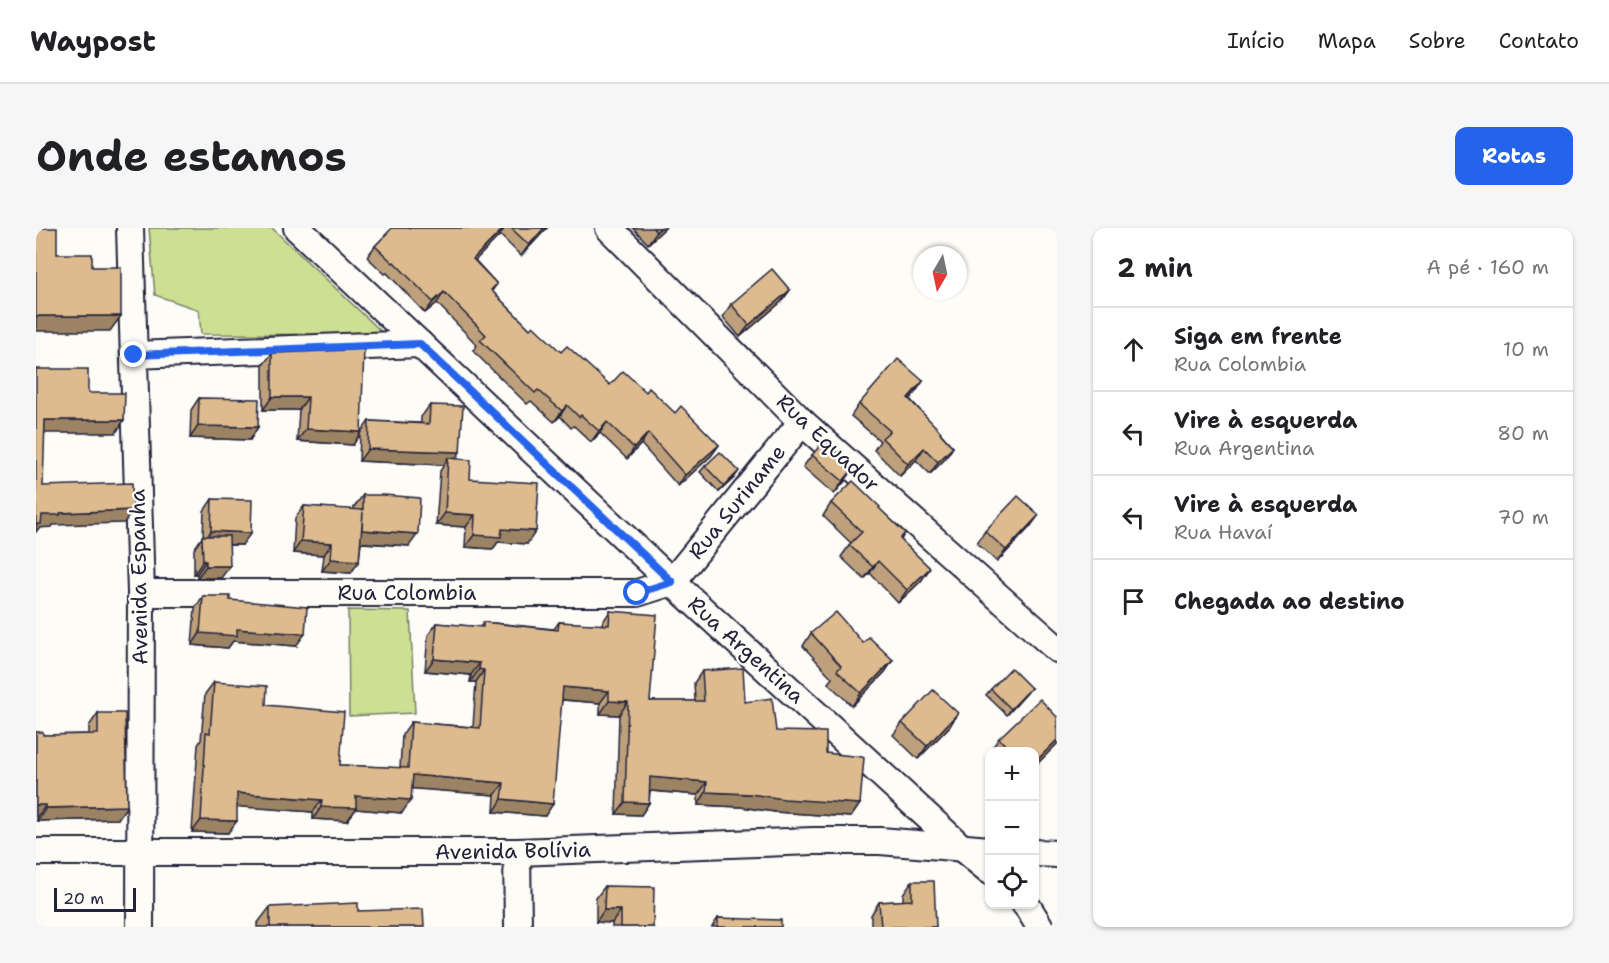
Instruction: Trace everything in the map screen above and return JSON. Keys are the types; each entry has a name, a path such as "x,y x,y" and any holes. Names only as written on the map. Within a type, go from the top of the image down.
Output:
{"street":[{"name":"Avenida Espanha","path":"130,228 141,593 140,927"},
{"name":"Rua Argentina","path":"297,228 672,582 985,867"},
{"name":"Rua Equador","path":"609,228 802,422 1057,649"},
{"path":"134,355 420,344"},
{"name":"Rua Suriname","path":"672,582 802,422"},
{"name":"Rua Colombia","path":"141,593 637,593 672,582"},
{"name":"Avenida Bolívia","path":"36,852 518,852 813,841 880,841 985,850"},
{"path":"518,852 518,927"},
{"path":"1039,853 1057,854"},
{"path":"1029,909 1040,927"}],"green space":[{"path":"149,228 272,228 385,335 201,334 199,310 155,295"},
{"path":"348,610 410,611 415,713 349,716"}],"building":[{"path":"36,228 57,228 57,254 92,254 92,267 121,267 121,316 36,316"},
{"path":"392,228 504,228 473,259 497,284 491,290 530,329 533,326 561,352 567,346 610,385 623,371 646,392 649,388 675,413 681,406 719,445 685,475 648,433 634,448 607,422 599,431 567,405 562,411 538,390 535,393 480,340 486,335 444,292 433,302 375,246"},
{"path":"511,228 544,228 529,245"},
{"path":"772,269 790,290 749,325 731,304"},
{"path":"364,349 361,432 306,429 308,397 272,397 272,353"},
{"path":"898,359 923,381 908,398 953,447 938,462 924,448 908,464 882,438 890,431 859,404"},
{"path":"36,369 88,369 88,393 125,393 124,420 45,420 43,486 132,483 133,510 42,515 41,524 36,524"},
{"path":"199,398 259,399 258,427 198,426"},
{"path":"430,405 463,406 460,452 368,449 369,421 429,424"},
{"path":"824,441 854,468 843,481 812,455"},
{"path":"720,452 739,471 724,486 705,466"},
{"path":"448,458 471,460 470,479 539,483 536,531 502,529 501,537 474,535 475,515 445,513"},
{"path":"853,481 905,533 900,539 930,568 907,590 878,561 873,567 849,545 862,532 831,503"},
{"path":"363,495 420,498 418,534 362,530 363,512 359,561 331,559 332,543 301,541 304,506 363,510"},
{"path":"1018,496 1039,515 1006,550 985,531"},
{"path":"212,499 252,500 251,533 211,531"},
{"path":"202,536 229,536 230,566 206,566 206,561 203,561"},
{"path":"203,596 230,596 230,600 307,607 305,634 237,629 237,636 200,633"},
{"path":"610,611 657,615 650,701 704,701 702,671 743,668 745,702 772,698 776,731 826,732 826,753 864,758 860,804 706,792 707,782 650,777 649,803 625,802 628,702 609,701 609,691 563,687 553,804 502,799 504,783 413,775 411,800 356,796 356,808 321,807 322,800 237,793 237,821 201,820 206,732 210,733 214,682 267,686 266,705 344,712 340,765 408,768 411,722 480,728 484,670 479,669 480,663 434,659 437,623 483,627 483,622 558,630 559,622 609,625"},
{"path":"836,612 863,643 869,637 893,660 861,693 837,671 841,666 811,633"},
{"path":"1011,668 1031,688 1011,709 991,689"},
{"path":"933,690 958,713 927,746 902,723"},
{"path":"1040,699 1057,717 1057,740 1039,758 1039,747 1007,747 999,738"},
{"path":"98,713 125,713 127,806 46,808 46,805 36,805 36,732 43,732 43,735 98,734"},
{"path":"912,881 934,881 936,927 881,927 879,902 912,900"},
{"path":"605,886 654,887 653,927 621,927 621,910 604,910"},
{"path":"358,903 358,911 423,909 424,927 270,927 270,907"},
{"path":"718,918 781,920 781,927 718,927"}],"route":[{"path":"134,355 420,344 672,582 637,593"}]}
